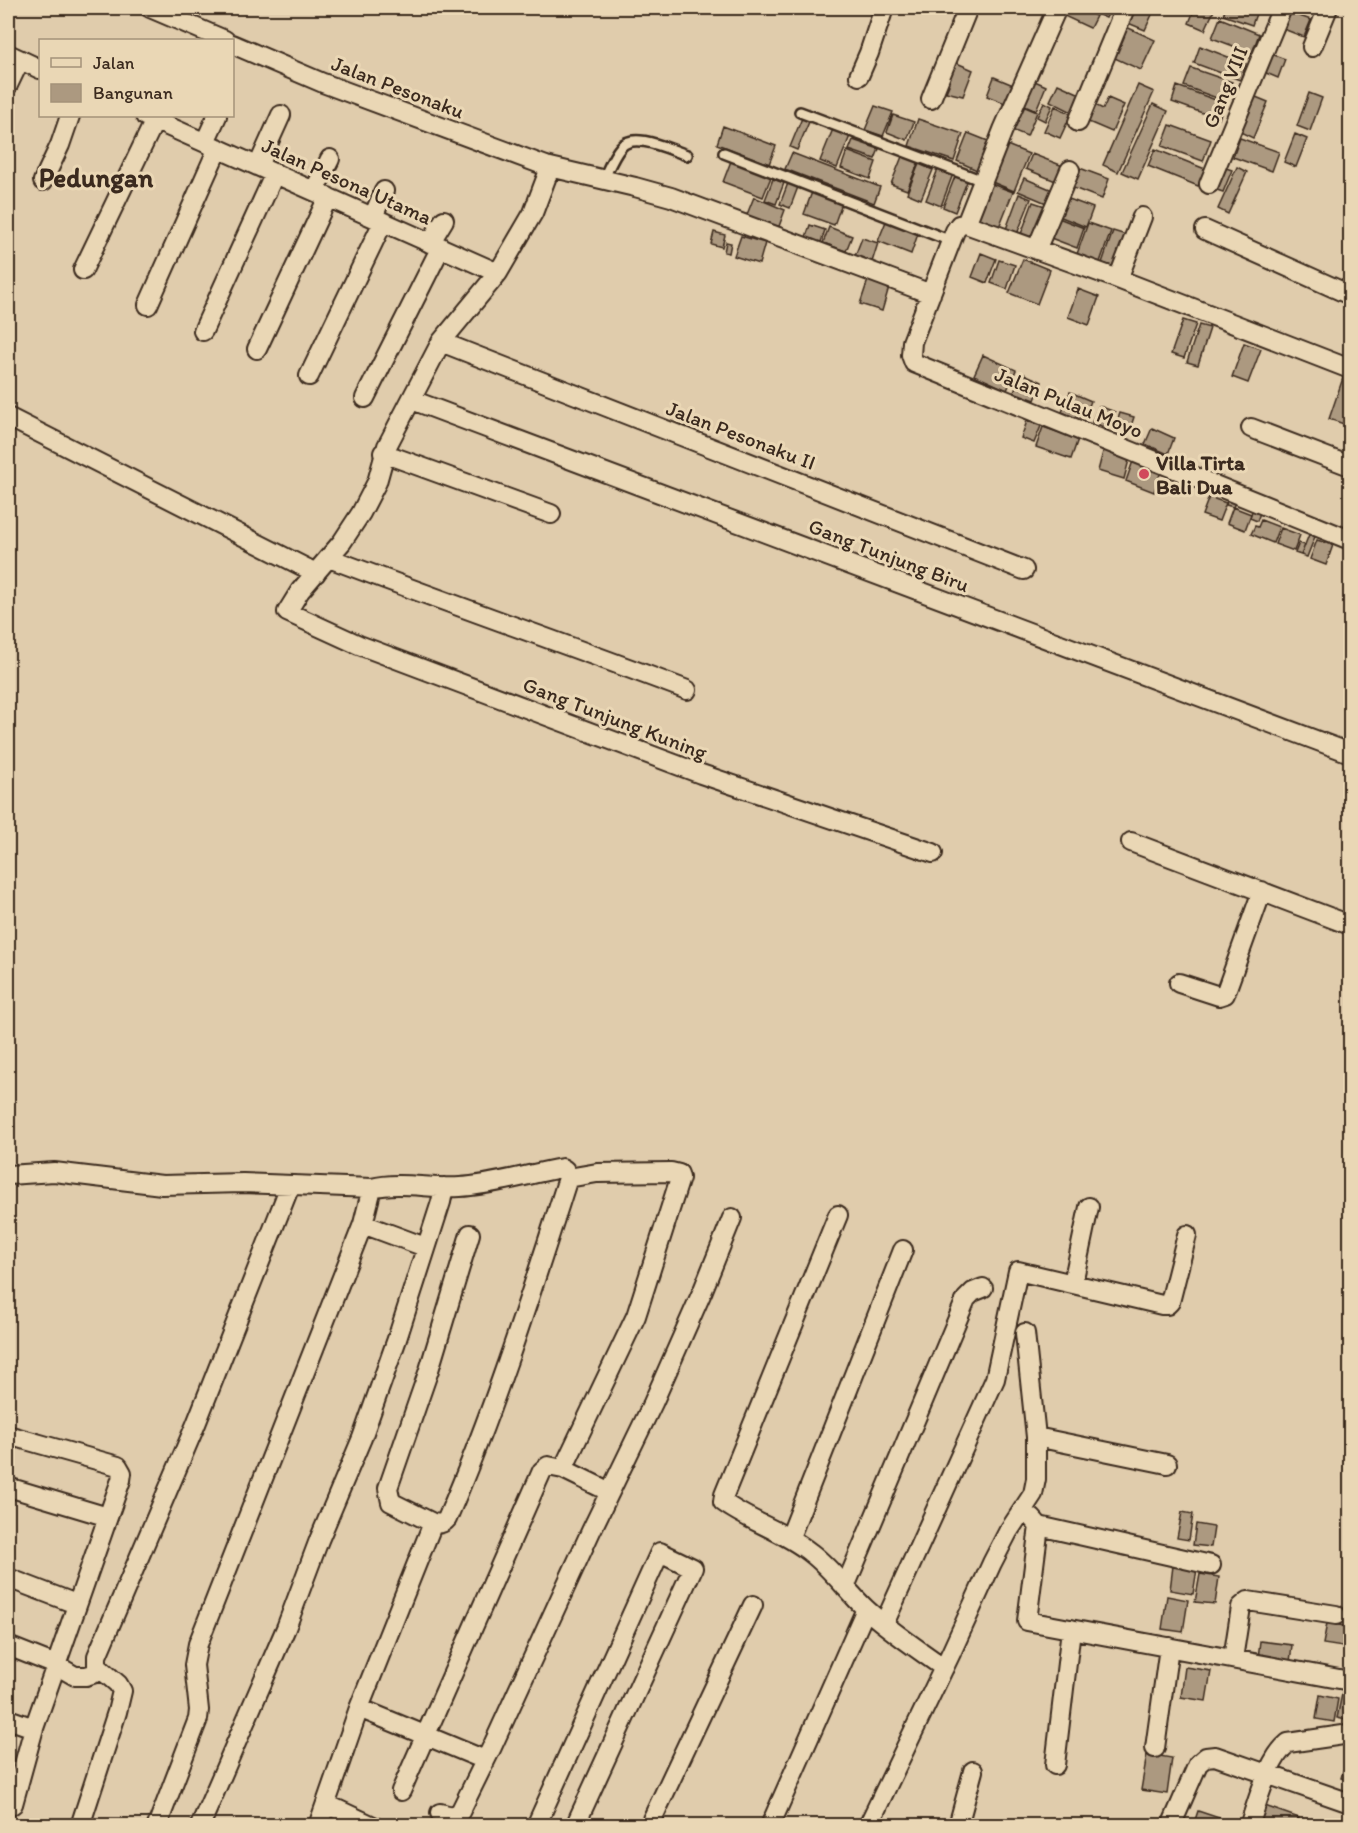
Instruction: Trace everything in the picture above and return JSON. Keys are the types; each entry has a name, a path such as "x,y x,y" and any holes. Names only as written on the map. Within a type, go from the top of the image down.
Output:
{"street":[{"path":"150,8 223,39"},
{"path":"859,76 884,8"},
{"path":"931,99 968,8"},
{"name":"Jalan Pulau Moyo","path":"1057,8 966,224 963,223 957,228 951,241 911,346 912,360 919,366 1350,540"},
{"path":"1078,122 1125,8"},
{"name":"Gang VIII","path":"1209,184 1282,8"},
{"path":"1312,47 1328,8"},
{"name":"Jalan Pesonaku","path":"234,45 322,83 550,168 671,197 931,294"},
{"path":"8,85 14,57 39,69"},
{"path":"203,331 266,170 281,115"},
{"path":"43,180 60,145 70,117"},
{"path":"148,305 211,145 217,117"},
{"path":"82,270 150,118"},
{"name":"Jalan Pesona Utama","path":"150,118 498,273"},
{"path":"257,349 321,194 330,159"},
{"path":"8,417 316,573 342,542 368,501 377,482 383,453 441,342 498,273 533,213 550,168"},
{"path":"1036,250 1070,170"},
{"path":"309,376 378,219 384,191"},
{"path":"1118,279 1142,217"},
{"path":"365,398 436,245 444,220"},
{"path":"966,224 1118,279 1350,369"},
{"path":"1205,230 1350,295"},
{"name":"Jalan Pesonaku II","path":"441,342 1024,570"},
{"name":"Gang Tunjung Biru","path":"412,400 1350,753"},
{"path":"1251,428 1350,466"},
{"path":"383,453 551,514"},
{"path":"329,558 687,690"},
{"name":"Gang Tunjung Kuning","path":"316,573 300,591 287,612 359,645 701,774 933,853"},
{"path":"1131,842 1350,926"},
{"path":"1179,983 1219,996 1225,994 1262,891"},
{"path":"8,1175 54,1172 162,1185 225,1182 372,1188 385,1185 444,1187 483,1185 562,1168 565,1170 568,1178 512,1349 468,1469 447,1519 444,1523 433,1523 391,1502 388,1488 429,1370 470,1234"},
{"path":"563,1469 636,1316 680,1179 679,1174 671,1172 597,1173 568,1178"},
{"path":"80,1826 122,1691 118,1684 97,1666 97,1656 196,1424 290,1186"},
{"path":"200,1826 286,1628 319,1540 362,1438 397,1339 444,1187"},
{"path":"157,1826 198,1719 200,1710 194,1665 198,1644 363,1224 372,1188"},
{"path":"1073,1282 1089,1207"},
{"path":"838,1215 723,1495 723,1502 790,1537 832,1571 866,1609 944,1668"},
{"path":"440,1813 450,1816 460,1812 653,1403 732,1218"},
{"path":"363,1224 425,1247"},
{"path":"884,1624 994,1379 1018,1271 1167,1305 1173,1292 1187,1234"},
{"path":"790,1537 903,1250"},
{"path":"845,1587 966,1299 973,1292 983,1288"},
{"path":"868,1826 992,1563 1023,1507 1033,1494 1036,1437 1025,1333"},
{"path":"8,1435 118,1466 122,1473 34,1728 13,1804 8,1807"},
{"path":"1036,1437 1167,1464"},
{"path":"401,1791 542,1471 549,1466 563,1469 610,1492"},
{"path":"8,1487 108,1517"},
{"path":"1023,1507 1039,1526 1211,1565"},
{"path":"318,1826 359,1708 433,1523"},
{"path":"1039,1526 1028,1621 1350,1681"},
{"path":"536,1826 660,1552 693,1568 575,1826"},
{"path":"8,1578 76,1604"},
{"path":"1233,1659 1241,1607 1248,1601 1336,1615"},
{"path":"649,1826 753,1605"},
{"path":"770,1826 866,1609"},
{"path":"1055,1765 1071,1629"},
{"path":"8,1646 56,1665 75,1676 86,1676 102,1671"},
{"path":"1155,1748 1169,1647"},
{"path":"359,1708 485,1760"},
{"path":"8,1719 34,1728"},
{"path":"1249,1826 1277,1755 1288,1743 1350,1734"},
{"path":"1171,1826 1198,1764 1206,1757 1215,1756 1269,1773 1350,1803"},
{"path":"958,1826 973,1771"},
{"path":"326,1804 373,1826"}],"lane":[{"path":"800,112 983,181"},
{"path":"603,180 621,146 629,141 653,143 687,155"},
{"path":"724,153 951,241"}],"building":[{"path":"1064,8 1079,8 1096,16 1090,28 1060,14"},
{"path":"1083,8 1111,8 1106,18"},
{"path":"1129,8 1155,8 1145,30 1128,23"},
{"path":"1195,8 1215,8 1205,30 1189,23"},
{"path":"1226,8 1258,8 1252,25 1223,15"},
{"path":"1288,12 1311,20 1304,37 1281,28"},
{"path":"1220,18 1259,34 1252,53 1212,38"},
{"path":"1122,25 1155,40 1141,70 1108,55"},
{"path":"1200,46 1246,64 1240,80 1194,63"},
{"path":"1266,52 1285,59 1278,78 1259,70"},
{"path":"952,61 973,70 963,96 946,92 949,85 941,82"},
{"path":"1191,68 1232,82 1225,101 1184,86"},
{"path":"994,77 1013,85 1005,103 987,96"},
{"path":"1028,78 1046,86 1036,110 1018,102"},
{"path":"1058,84 1080,94 1072,112 1050,101"},
{"path":"1138,85 1154,92 1118,172 1103,165"},
{"path":"1177,86 1224,103 1219,119 1172,102"},
{"path":"1309,93 1322,98 1310,131 1297,126"},
{"path":"1251,95 1268,102 1253,138 1236,130"},
{"path":"1108,98 1124,105 1112,132 1084,120 1091,103 1103,109"},
{"path":"1044,102 1052,106 1045,121 1037,117"},
{"path":"1018,104 1037,112 1027,136 1007,128"},
{"path":"1153,104 1168,111 1138,179 1122,172"},
{"path":"875,106 893,112 883,136 865,130"},
{"path":"1055,106 1071,114 1060,138 1044,131"},
{"path":"893,115 914,122 907,140 887,132"},
{"path":"802,118 809,122 797,150 790,147"},
{"path":"918,119 963,134 954,161 909,146"},
{"path":"1170,125 1211,140 1203,161 1162,146"},
{"path":"723,126 776,146 769,164 717,144"},
{"path":"833,129 850,136 837,168 820,161"},
{"path":"968,133 988,141 977,170 957,161"},
{"path":"1295,134 1307,139 1296,167 1284,162"},
{"path":"1240,138 1279,152 1272,171 1233,157"},
{"path":"853,140 879,149 875,159 849,150"},
{"path":"1002,143 1029,154 1014,191 987,180"},
{"path":"1155,149 1205,169 1198,186 1148,166"},
{"path":"847,151 876,162 870,179 841,168"},
{"path":"792,153 880,187 874,203 785,169"},
{"path":"903,154 919,161 907,190 891,184"},
{"path":"1032,154 1063,166 1058,182 1026,169"},
{"path":"731,161 771,177 763,197 723,182"},
{"path":"919,164 933,170 921,199 907,193"},
{"path":"1220,166 1232,170 1223,192 1211,188"},
{"path":"1077,167 1109,179 1102,199 1071,187"},
{"path":"1237,167 1247,172 1228,214 1218,209"},
{"path":"938,169 953,174 941,206 926,200"},
{"path":"956,174 968,179 955,212 943,207"},
{"path":"1024,178 1057,192 1051,205 1018,191"},
{"path":"773,179 784,183 776,204 765,200"},
{"path":"788,183 798,187 790,208 780,204"},
{"path":"989,183 1013,192 999,227 975,217"},
{"path":"812,192 842,203 834,225 804,214"},
{"path":"1019,194 1031,199 1017,234 1006,229"},
{"path":"1061,196 1093,208 1086,227 1054,214"},
{"path":"754,197 785,210 778,229 746,217"},
{"path":"1033,202 1048,207 1035,240 1021,234"},
{"path":"1056,217 1084,228 1077,248 1048,237"},
{"path":"887,219 919,231 911,254 878,241"},
{"path":"1088,223 1111,231 1100,262 1077,254"},
{"path":"810,225 825,230 820,245 805,240"},
{"path":"829,227 852,236 846,251 823,243"},
{"path":"1113,231 1126,235 1115,267 1102,263"},
{"path":"714,232 725,235 722,247 711,244"},
{"path":"741,236 765,243 759,264 734,256"},
{"path":"862,238 878,243 872,262 855,256"},
{"path":"726,242 731,243 729,253 724,252"},
{"path":"981,253 996,259 987,283 972,277"},
{"path":"1023,259 1050,270 1037,304 1009,293"},
{"path":"999,260 1015,265 1007,289 991,283"},
{"path":"868,280 889,287 882,311 860,304"},
{"path":"1078,289 1099,297 1089,325 1068,317"},
{"path":"1183,320 1196,324 1184,358 1171,354"},
{"path":"1199,325 1210,328 1198,365 1187,362"},
{"path":"1244,343 1261,349 1248,383 1232,377"},
{"path":"983,355 1016,370 1007,390 974,375"},
{"path":"1022,373 1042,382 1035,400 1014,392"},
{"path":"1344,375 1350,378 1350,426 1329,419"},
{"path":"1070,392 1091,401 1083,421 1062,412"},
{"path":"1099,406 1115,412 1108,429 1092,422"},
{"path":"1120,413 1134,417 1128,435 1114,431"},
{"path":"1027,421 1041,426 1034,443 1021,438"},
{"path":"1043,427 1078,439 1071,459 1036,447"},
{"path":"1152,428 1174,438 1168,454 1145,444"},
{"path":"1104,448 1130,456 1124,479 1098,471"},
{"name":"Villa Tirta Bali Dua","path":"1134,458 1162,468 1154,492 1126,481"},
{"path":"1209,497 1226,503 1219,521 1202,515"},
{"path":"1228,498 1236,500 1233,507 1226,505"},
{"path":"1233,507 1251,514 1245,530 1227,523"},
{"path":"1253,507 1261,510 1257,521 1250,518"},
{"path":"1261,520 1279,527 1273,543 1251,534"},
{"path":"1281,528 1300,535 1294,551 1275,544"},
{"path":"1310,532 1316,534 1307,557 1301,555"},
{"path":"1317,540 1333,545 1326,565 1310,559"},
{"path":"1299,543 1305,545 1301,555 1295,553"},
{"path":"1182,1512 1193,1514 1189,1540 1177,1538"},
{"path":"1196,1524 1214,1527 1211,1547 1193,1545"},
{"path":"1173,1566 1197,1569 1193,1594 1170,1590"},
{"path":"1200,1574 1219,1577 1215,1604 1195,1602"},
{"path":"1167,1596 1188,1600 1183,1632 1162,1629"},
{"path":"1327,1623 1350,1627 1349,1648 1323,1644"},
{"path":"1260,1641 1292,1645 1290,1662 1258,1658"},
{"path":"1185,1667 1211,1671 1206,1701 1181,1697"},
{"path":"1342,1694 1350,1696 1350,1721 1337,1718"},
{"path":"1320,1695 1338,1699 1334,1722 1316,1719"},
{"path":"1147,1754 1172,1758 1167,1794 1141,1790"},
{"path":"1348,1755 1350,1756 1350,1781 1341,1778"},
{"path":"1265,1806 1299,1818 1297,1826 1258,1826"},
{"path":"1198,1811 1231,1822 1230,1826 1193,1826"}],"place":[{"name":"Villa Tirta Bali Dua","path":"1144,474"}],"district":[{"name":"Pedungan","path":"96,177"}]}
